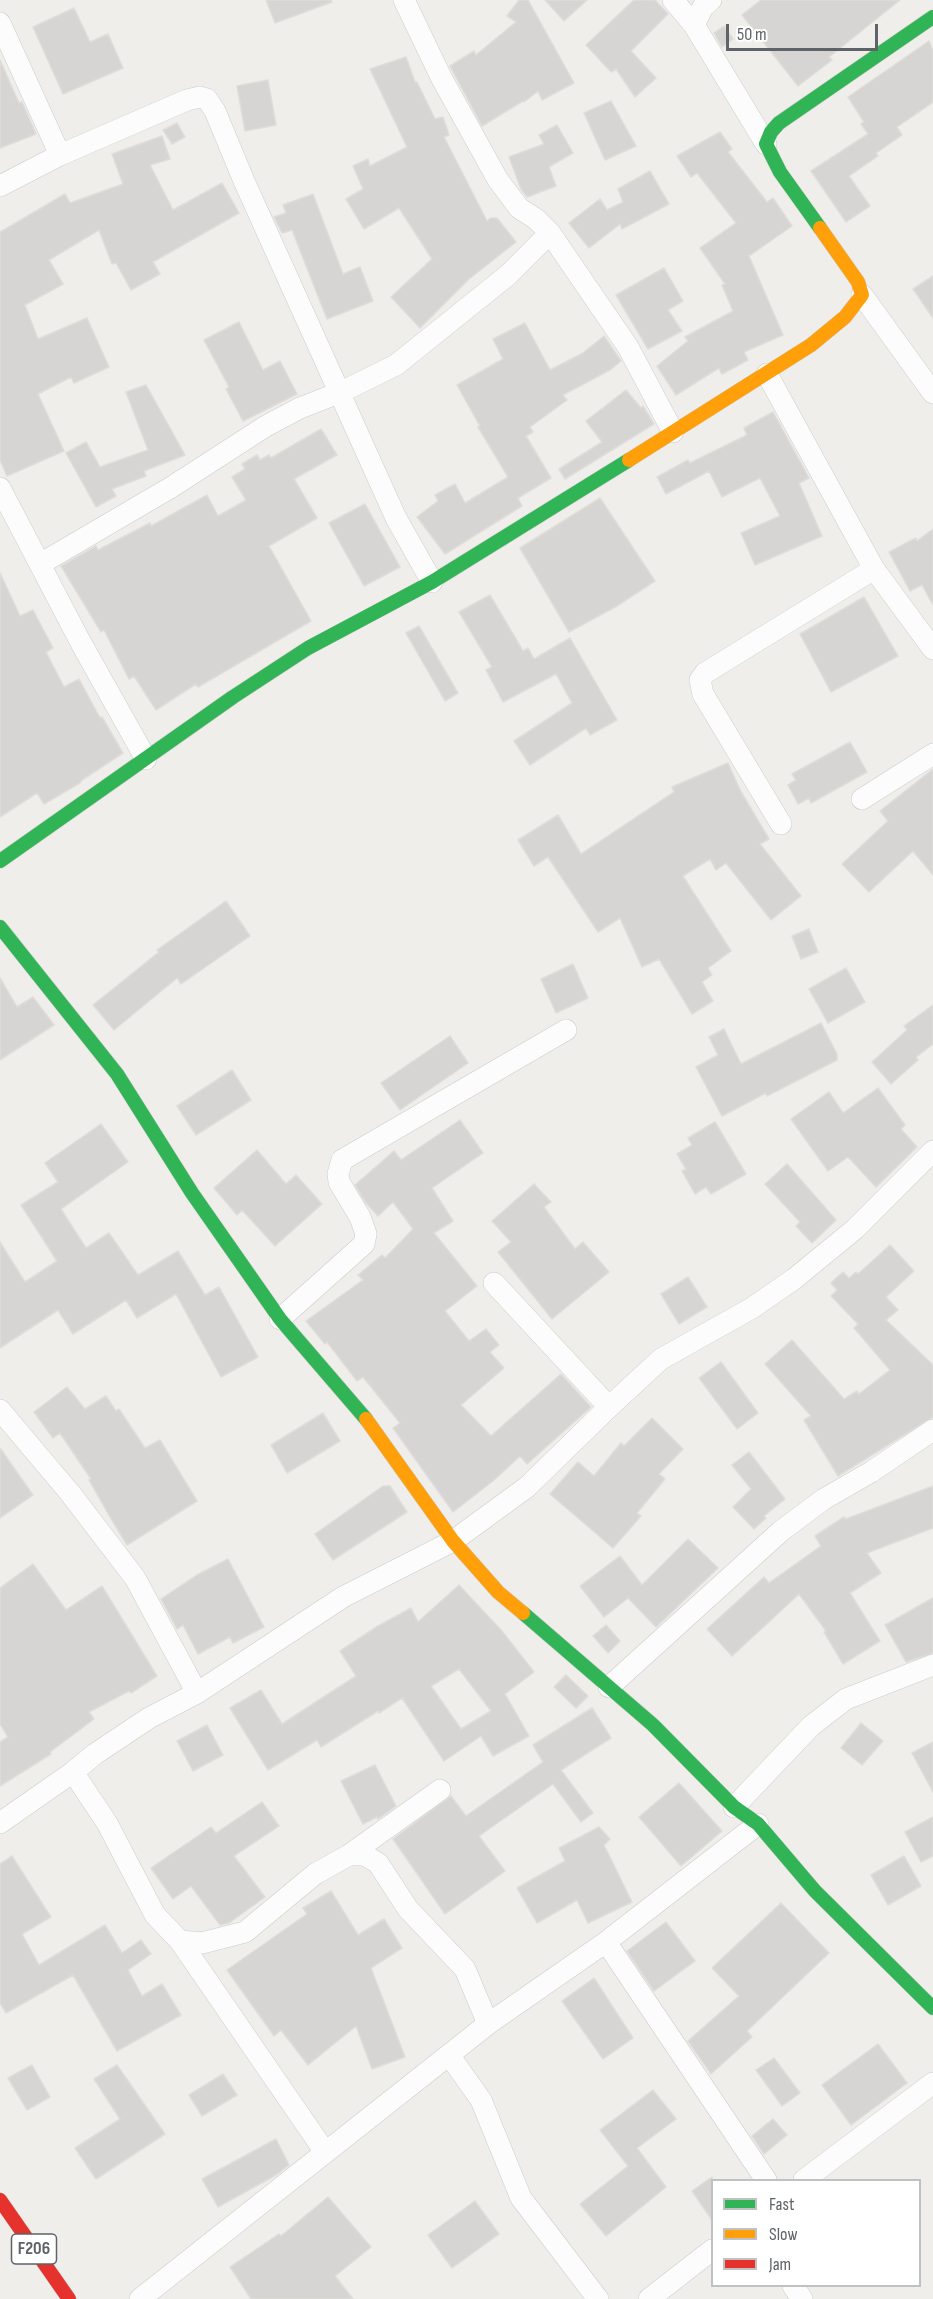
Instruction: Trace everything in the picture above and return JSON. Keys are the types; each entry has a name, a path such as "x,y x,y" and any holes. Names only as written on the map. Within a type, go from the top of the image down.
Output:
{"street":[{"path":"404,0 442,79 498,180 519,208 536,219 550,233 628,347 673,432"},
{"path":"673,0 694,24 766,144 780,172 849,267 858,282 862,295 933,393"},
{"path":"694,24 711,0"},
{"path":"766,144 771,132 779,123 933,17"},
{"path":"0,22 60,155"},
{"path":"0,186 60,155 194,97 204,96 215,111 244,181 396,518 432,582"},
{"path":"40,564 170,488 266,426 300,408 341,392 396,365 508,275 550,233"},
{"path":"0,861 233,696 308,648 432,582 767,374 811,345 845,317 862,295"},
{"path":"767,374 874,569 933,649"},
{"path":"0,488 81,643 146,759"},
{"path":"781,824 703,694 700,680 705,672 874,569"},
{"path":"862,799 933,754"},
{"path":"0,927 117,1074 192,1192 280,1319 357,1407 453,1541 498,1592 653,1725 734,1807 758,1824 815,1891 933,2007"},
{"path":"280,1319 364,1244 366,1234 360,1217 339,1182 338,1174 342,1160 566,1030"},
{"path":"0,1823 148,1718 197,1693 343,1597 453,1541 527,1487 661,1359 752,1308 794,1280 855,1229 933,1151"},
{"path":"494,1283 609,1407"},
{"path":"0,1410 70,1493 135,1578 197,1693"},
{"path":"609,1687 781,1531 824,1499 872,1472 933,1430"},
{"path":"734,1807 811,1726 846,1699 933,1665"},
{"path":"74,1772 107,1823 155,1916 180,1941 325,2152"},
{"path":"180,1941 202,1943 245,1932 315,1874 349,1856 440,1790"},
{"path":"140,2299 488,2024 606,1942 758,1824"},
{"path":"349,1856 364,1855 378,1863 408,1910 465,1970 488,2024"},
{"path":"606,1942 765,2179"},
{"path":"449,2055 481,2100 521,2198 598,2299"},
{"path":"807,2179 933,2083"},
{"name":"F206","path":"0,2200 69,2299"},
{"path":"649,2299 711,2251"}],"building":[{"path":"266,0 331,0 332,2 275,23"},
{"path":"519,0 528,0 574,83 542,100 538,91 524,102 482,126 450,66 474,51 476,55 516,22 507,16"},
{"path":"545,0 587,0 564,21"},
{"path":"634,0 655,0 668,14 631,51 656,78 635,97 616,69 611,72 586,45"},
{"path":"761,0 900,0 829,57 832,60 798,86 742,15"},
{"path":"74,8 90,42 108,34 123,68 63,94 33,27"},
{"path":"724,26 733,39 722,47 714,33"},
{"path":"929,41 933,51 933,102 897,127 902,135 876,153 878,156 849,176 870,206 846,222 811,171 868,134 861,124 864,122 848,97"},
{"path":"406,57 415,82 435,119 443,117 449,135 444,137 487,221 497,218 516,242 469,279 420,328 391,297 432,259 399,208 364,229 346,199 363,189 353,166 368,159 370,166 407,147 370,69"},
{"path":"0,60 36,134 0,148"},
{"path":"268,80 276,125 245,131 237,86"},
{"path":"611,101 636,146 605,160 584,113"},
{"path":"177,123 185,137 172,144 163,130"},
{"path":"557,125 573,153 549,167 556,186 527,197 521,189 509,157 544,144 539,135"},
{"path":"720,132 732,149 728,152 767,202 773,198 792,226 749,256 783,335 744,352 748,360 722,374 719,368 676,395 657,366 688,341 685,337 733,311 722,285 725,284 700,248 736,223 697,173 691,177 677,156"},
{"path":"162,136 170,159 150,165 173,210 222,183 239,213 153,262 160,274 131,290 116,263 112,264 99,230 49,260 63,284 25,305 38,339 87,318 109,367 74,383 71,377 38,394 64,451 7,476 0,460 0,232 65,194 70,203 123,184 112,154"},
{"path":"650,171 669,204 622,229 620,224 589,248 569,223 600,199 607,210 623,202 618,189"},
{"path":"313,194 343,274 360,267 373,301 327,319 292,230 282,233 274,217 286,213 283,205"},
{"path":"664,268 683,301 668,310 682,331 648,349 616,295"},
{"path":"933,276 933,318 913,289"},
{"path":"239,322 263,370 280,361 297,394 243,421 226,389 229,387 204,340"},
{"path":"525,323 550,370 583,353 604,336 621,361 610,370 563,395 567,400 530,427 533,432 526,436 551,478 518,498 522,506 445,554 417,517 438,501 435,495 455,484 465,503 508,477 478,427 480,426 457,385 503,359 493,339"},
{"path":"146,385 185,455 144,471 146,476 112,489 116,496 96,507 66,453 86,442 100,467 148,450 126,392"},
{"path":"626,390 641,408 643,406 654,424 565,479 559,469 602,442 586,421"},
{"path":"773,412 809,478 799,483 822,536 755,565 741,533 780,516 760,478 722,497 709,471 666,494 657,477 688,460 690,463 747,435 744,428"},
{"path":"321,429 337,455 294,479 317,518 269,546 311,621 198,687 196,684 156,710 134,676 129,679 104,630 101,632 61,566 96,546 98,550 150,523 151,526 207,495 218,516 246,500 232,477 245,469 242,464 257,455 260,460 269,455 271,458"},
{"path":"600,498 655,581 617,606 569,632 520,548"},
{"path":"365,504 400,567 364,586 329,523"},
{"path":"933,529 933,605 922,585 910,591 889,552 916,538 917,541"},
{"path":"0,573 20,616 33,610 53,648 46,652 64,687 79,679 100,718 102,717 123,753 80,783 44,804 37,793 0,817"},
{"path":"490,595 523,651 528,648 534,659 570,638 617,720 590,735 586,728 530,765 514,741 572,703 556,674 503,702 486,670 492,667 459,612"},
{"path":"864,597 898,656 831,692 800,634"},
{"path":"419,626 458,693 445,701 406,633"},
{"path":"850,742 867,772 811,803 809,798 798,804 788,785 796,780 792,774"},
{"path":"728,763 740,790 769,839 760,844 801,896 771,920 726,863 716,870 710,859 683,876 731,951 708,968 712,975 702,982 713,1001 692,1014 659,959 642,967 620,918 598,932 548,857 534,866 518,840 558,815 581,854 674,792 672,787"},
{"path":"933,769 933,875 913,851 869,892 842,864 888,821 880,811"},
{"path":"226,901 250,936 181,984 177,978 114,1030 93,1005 159,952 157,950"},
{"path":"809,929 818,952 801,959 792,936"},
{"path":"573,964 588,998 556,1013 541,979"},
{"path":"846,968 865,1002 828,1023 809,989"},
{"path":"0,978 17,1007 33,997 54,1025 0,1060"},
{"path":"933,1005 933,1044 916,1057 918,1060 891,1084 872,1062 907,1030 904,1026"},
{"path":"821,1023 837,1054 837,1060 722,1116 696,1067 718,1055 709,1037 724,1029 741,1064"},
{"path":"450,1036 468,1063 400,1110 381,1083"},
{"path":"232,1070 251,1100 196,1135 177,1106"},
{"path":"878,1088 905,1125 901,1129 917,1147 876,1187 848,1157 828,1171 791,1119 829,1092 843,1113"},
{"path":"460,1120 483,1153 432,1188 453,1221 434,1233 477,1286 445,1311 469,1341 486,1329 499,1345 490,1352 504,1368 461,1405 491,1436 561,1374 591,1407 527,1464 520,1456 493,1481 453,1512 393,1428 400,1423 363,1377 357,1381 327,1342 325,1344 306,1321 363,1280 358,1275 382,1255 385,1258 413,1229 393,1202 378,1216 366,1203 355,1185 394,1151 401,1160"},
{"path":"715,1122 746,1174 711,1194 706,1187 695,1194 682,1171 686,1169 677,1154 692,1145 688,1138"},
{"path":"101,1124 128,1162 61,1209 86,1248 109,1233 138,1275 178,1251 205,1295 219,1287 258,1357 221,1377 176,1294 137,1318 126,1300 73,1334 58,1310 0,1348 0,1242 25,1282 57,1261 21,1205 58,1182 45,1163"},
{"path":"257,1150 286,1184 296,1175 322,1204 275,1246 242,1210 237,1215 214,1188"},
{"path":"787,1164 836,1220 812,1243 796,1226 800,1222 765,1184"},
{"path":"534,1184 551,1202 544,1207 575,1249 583,1242 609,1272 552,1319 498,1252 511,1242 492,1221"},
{"path":"890,1245 914,1271 886,1297 898,1310 886,1320 933,1365 933,1417 838,1476 804,1420 811,1416 765,1364 792,1340 844,1399 857,1391 859,1394 890,1370 854,1328 858,1324 831,1296 837,1290 831,1283 843,1272 849,1278 856,1272 858,1274"},
{"path":"688,1277 707,1307 679,1324 661,1294"},
{"path":"721,1362 758,1413 737,1429 699,1378"},
{"path":"67,1387 85,1409 106,1396 116,1411 119,1409 145,1448 160,1440 197,1501 127,1545 89,1480 91,1479 60,1433 53,1438 34,1412"},
{"path":"323,1413 340,1441 287,1473 271,1445"},
{"path":"652,1418 683,1449 659,1474 665,1479 637,1513 641,1516 613,1548 550,1494 578,1462 594,1476 621,1443 624,1446"},
{"path":"0,1448 33,1495 0,1518"},
{"path":"749,1452 785,1499 764,1516 766,1518 754,1529 733,1507 751,1489 732,1465"},
{"path":"383,1486 390,1486 407,1512 333,1560 315,1534"},
{"path":"933,1486 933,1528 867,1553 881,1573 850,1593 880,1641 843,1664 824,1632 826,1631 799,1594 732,1656 707,1629 764,1577 769,1583 821,1546 815,1536 844,1517 846,1519"},
{"path":"688,1539 718,1568 656,1627 628,1598 604,1617 580,1586 620,1556 642,1585"},
{"path":"228,1559 264,1627 233,1643 230,1637 198,1654 183,1625 177,1629 161,1599 197,1575"},
{"path":"33,1564 66,1610 102,1586 157,1676 131,1693 129,1691 89,1712 94,1719 50,1752 51,1754 0,1786 0,1742 8,1737 0,1724 0,1588"},
{"path":"459,1585 502,1631 534,1672 505,1694 529,1736 493,1756 481,1736 444,1761 402,1698 321,1747 317,1740 268,1770 230,1708 261,1690 282,1724 356,1676 340,1651 411,1608 418,1622","holes":["459,1669 491,1711 461,1729 431,1686"]},
{"path":"933,1598 933,1653 906,1662 885,1625"},
{"path":"606,1625 620,1641 608,1653 593,1636"},
{"path":"566,1675 588,1696 576,1708 554,1687"},
{"path":"592,1708 611,1738 561,1770 593,1813 581,1822 553,1784 479,1836 505,1871 445,1914 393,1839 451,1796 466,1816 543,1762 533,1745"},
{"path":"861,1723 883,1741 862,1765 841,1748"},
{"path":"207,1725 223,1755 193,1771 177,1741"},
{"path":"933,1742 933,1792 912,1753"},
{"path":"375,1765 396,1806 378,1819 377,1817 363,1824 341,1781"},
{"path":"679,1783 722,1831 681,1866 639,1817"},
{"path":"262,1802 279,1826 234,1856 265,1897 229,1923 220,1925 191,1886 173,1899 151,1868 211,1827 216,1833"},
{"path":"933,1817 933,1856 921,1862 905,1832"},
{"path":"599,1827 610,1839 604,1845 632,1902 588,1923 577,1900 537,1923 517,1888 565,1861 559,1848"},
{"path":"12,1856 51,1917 22,1934 39,1965 105,1925 122,1953 141,1940 151,1954 128,1970 142,1996 162,1984 181,2015 117,2051 73,1975 6,2013 0,2003 0,1864"},
{"path":"904,1856 921,1886 888,1905 871,1875"},
{"path":"331,1891 358,1935 384,1919 402,1948 371,1968 405,2057 372,2069 356,2026 308,2065 281,2030 274,2036 227,1970 307,1914 303,1908"},
{"path":"781,1903 829,1953 747,2031 752,2037 711,2074 688,2041 739,1996 712,1968"},
{"path":"666,1922 695,1961 654,1991 627,1951"},
{"path":"594,1978 633,2038 603,2059 562,2001"},
{"path":"878,2044 907,2083 851,2125 822,2085"},
{"path":"774,2058 800,2093 782,2106 756,2070"},
{"path":"32,2065 50,2097 27,2110 8,2078"},
{"path":"117,2065 165,2134 96,2179 75,2148 120,2119 94,2079"},
{"path":"223,2074 237,2095 202,2116 189,2095"},
{"path":"653,2090 676,2119 637,2148 666,2187 606,2236 580,2204 628,2166 600,2130"},
{"path":"773,2119 787,2135 764,2154 752,2136"},
{"path":"276,2139 289,2165 276,2175 218,2207 202,2179"},
{"path":"712,2177 711,2219 692,2191"},
{"path":"328,2197 371,2247 335,2276 353,2299 251,2299 230,2267 279,2234 281,2236"},
{"path":"475,2201 499,2234 452,2268 428,2235"}],"traffic: fast":[{"path":"820,228 780,172 766,144 771,132 779,123 933,17"},
{"path":"0,861 233,697 308,648 432,582 629,460"},
{"path":"0,927 117,1074 192,1193 280,1319 366,1419"},
{"path":"523,1613 653,1725 734,1807 758,1824 815,1891 933,2008"}],"traffic: slow":[{"path":"629,460 811,345 845,317 862,295 858,282 820,228"},
{"path":"366,1419 453,1541 498,1592 523,1613"}],"traffic: jam":[{"path":"0,2200 69,2299"}]}
